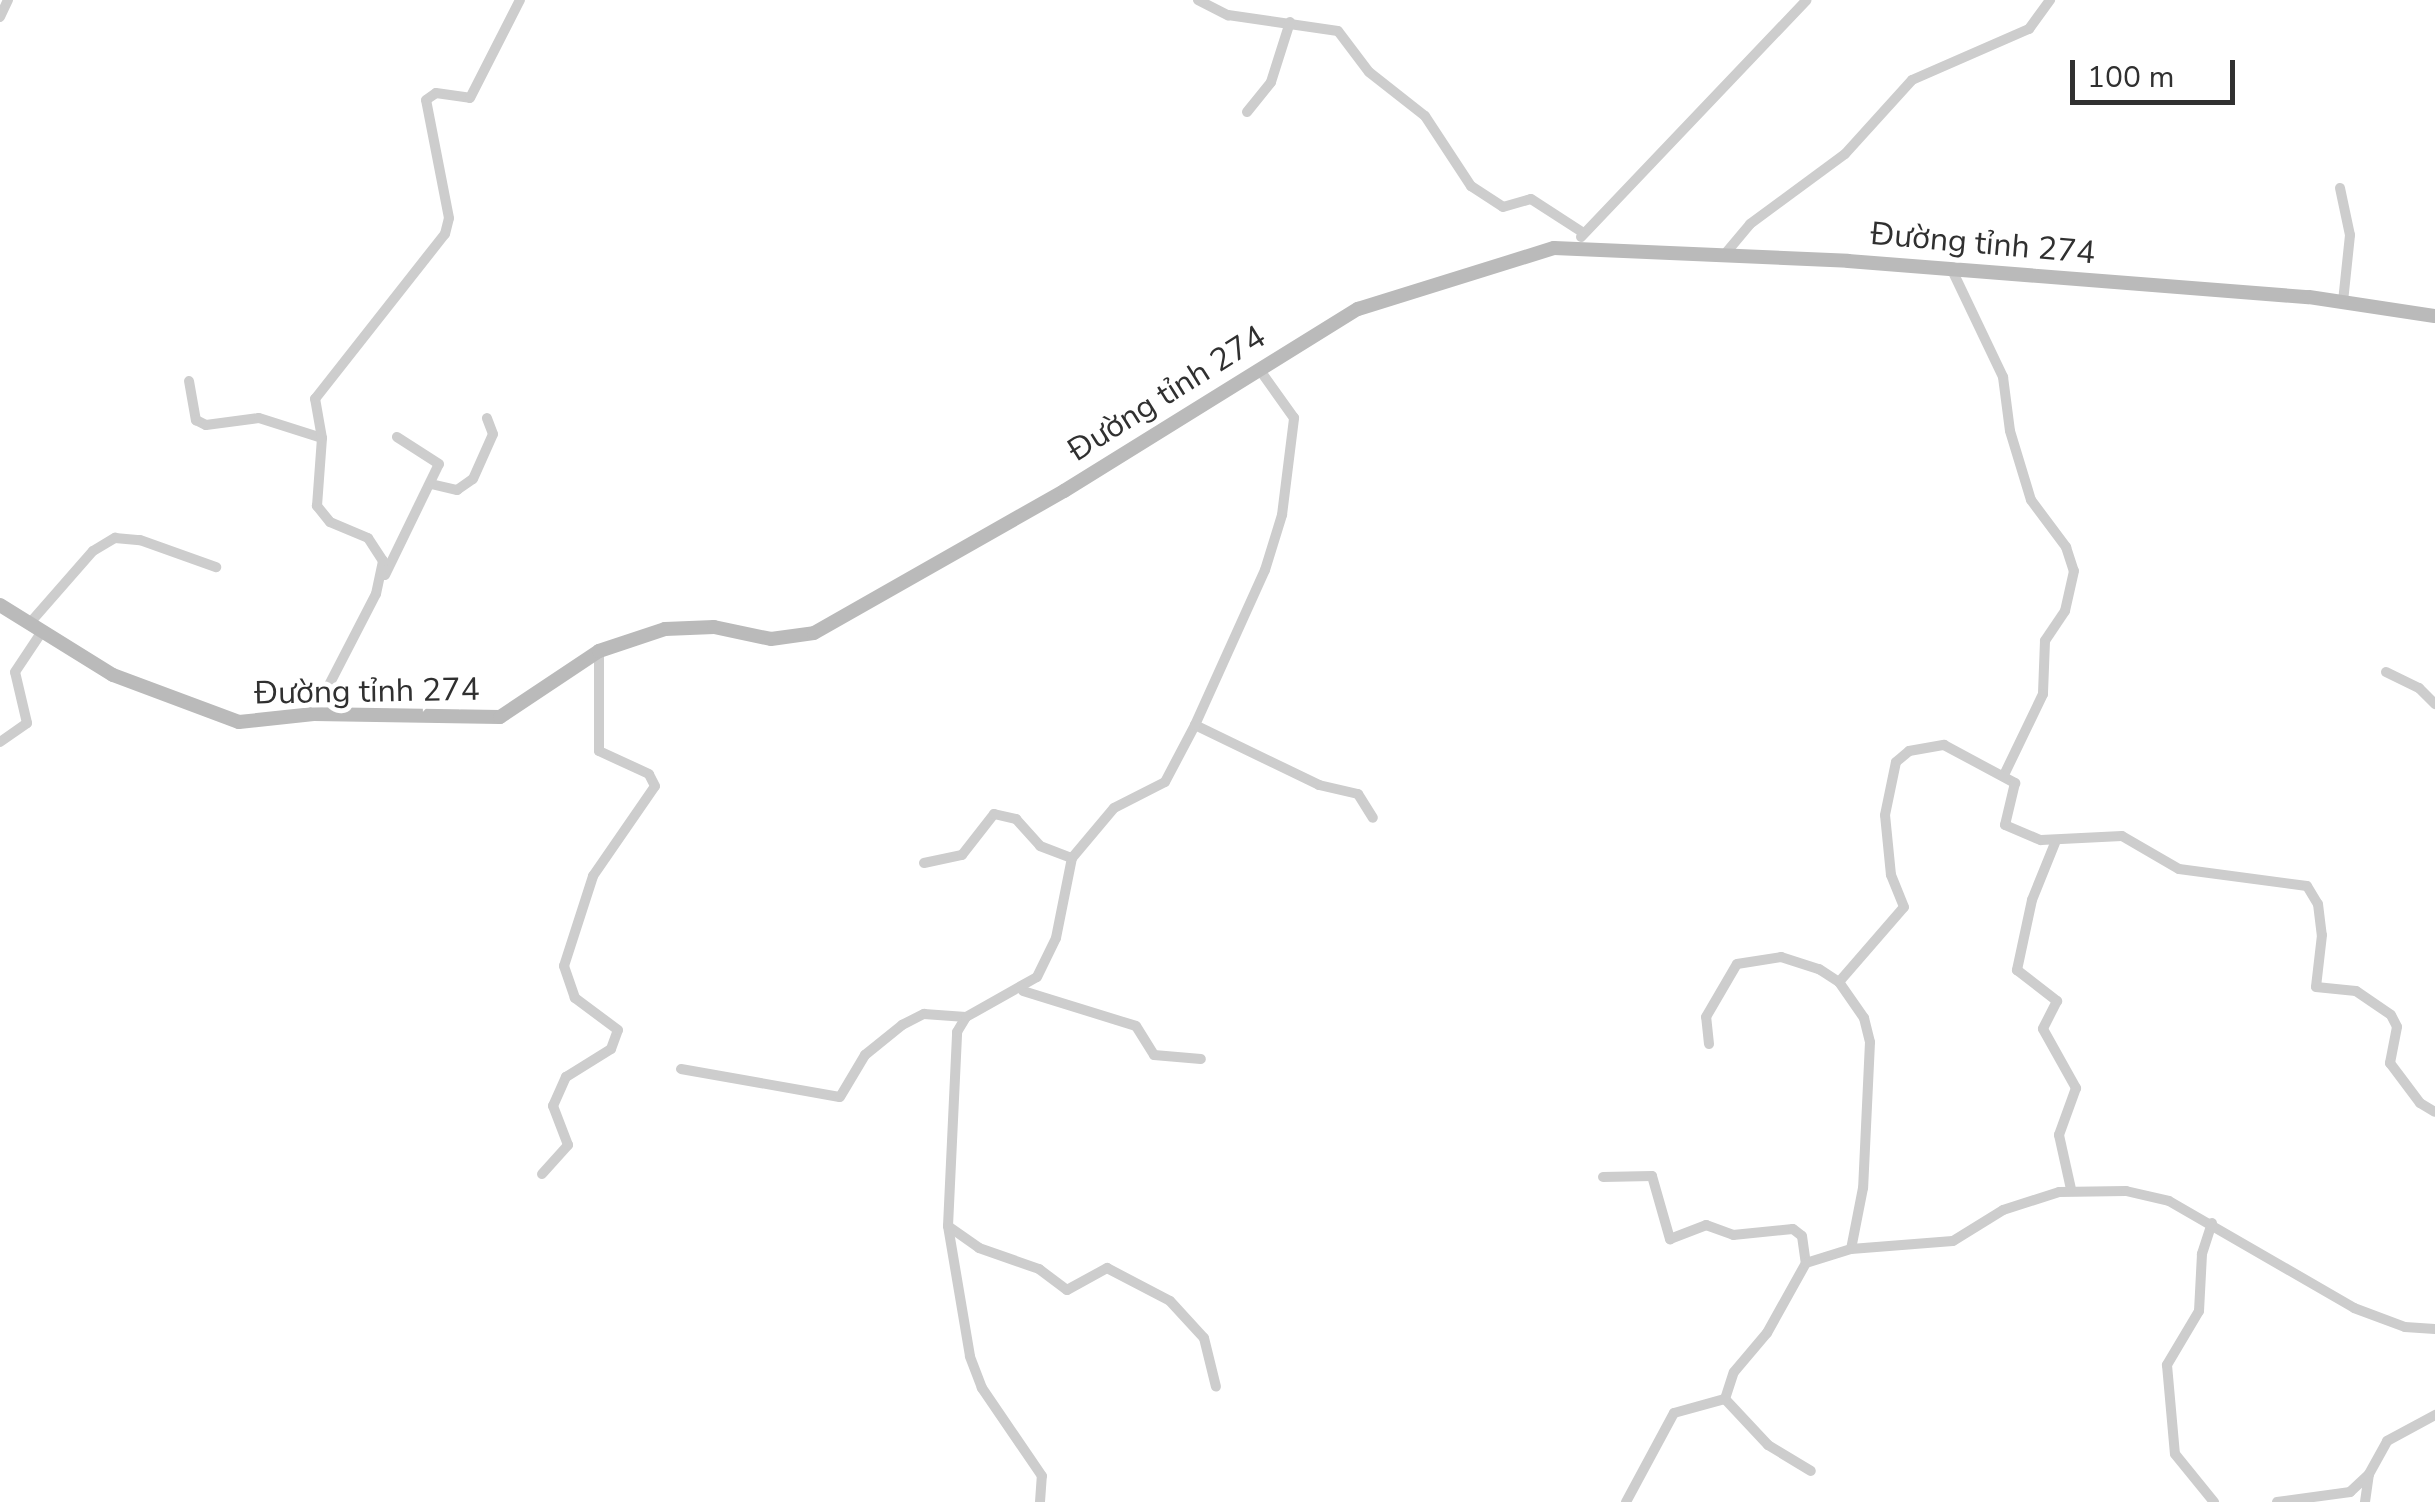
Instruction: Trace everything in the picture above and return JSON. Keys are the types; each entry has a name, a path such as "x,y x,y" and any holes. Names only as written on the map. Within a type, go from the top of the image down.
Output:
{"main road":[{"name":"Đường tỉnh 274","path":"0,605 113,675 217,717 263,722 314,714 500,717 599,651 688,625 771,638 814,634 1064,491 1372,302 1537,251 1725,254 1952,270 2344,302 2435,316"}],"street":[{"path":"0,17 8,0"},
{"path":"376,594 383,560 377,547 330,522 317,506 322,438 314,408 318,390 415,279 448,226 426,100 436,93 470,98 520,0"},
{"path":"1198,0 1228,15 1290,22 1345,36 1369,72 1425,116 1463,178 1497,205 1530,199 1582,232"},
{"path":"1582,249 1582,232 1807,0"},
{"path":"1725,254 1750,224 1846,154 1912,80 2029,29 2050,0"},
{"path":"1247,112 1271,82 1290,22"},
{"path":"2340,188 2350,235 2344,302"},
{"path":"1952,270 2003,377 2010,431 2030,500 2066,546 2074,571 2065,611 2045,641 2043,694 2004,774"},
{"path":"682,1069 840,1097 865,1055 902,1025 924,1014 966,1017 1022,991 1048,960 1072,858 1114,808 1165,782 1265,570 1282,515 1294,418 1259,370"},
{"path":"189,380 196,420 206,425 259,418 322,438"},
{"path":"431,484 457,490 473,478 493,434 488,418"},
{"path":"314,714 431,484 436,458 397,437"},
{"path":"0,742 27,723 15,672 35,629 93,551 115,538 140,540 216,567"},
{"path":"542,1174 568,1144 554,1106 566,1077 611,1049 618,1030 576,998 564,966 592,876 655,786 649,774 599,751 599,651"},
{"path":"2386,672 2420,688 2435,704"},
{"path":"1195,725 1319,785 1358,794 1373,818"},
{"path":"1839,982 1904,907 1891,874 1885,814 1902,755 1944,745 1975,766 2004,774 2017,788 2005,825 2054,843 2122,836 2179,869 2307,886 2318,904 2322,935 2316,987 2356,992 2391,1015 2397,1027 2390,1063 2420,1103 2435,1112"},
{"path":"924,863 962,855 994,814 1016,819 1040,846 1072,858"},
{"path":"2054,843 2032,900 2017,970 2057,1001 2043,1029 2076,1088 2059,1135 2070,1189"},
{"path":"1709,1044 1706,1017 1737,964 1788,958 1839,982 1864,1018 1870,1042 1863,1188 1851,1250"},
{"path":"1022,991 1136,1026 1154,1055 1201,1059"},
{"path":"966,1017 957,1032 948,1226 974,1370 1042,1476 1040,1502"},
{"path":"1602,1177 1652,1176 1670,1239 1706,1225 1733,1235 1794,1229 1802,1236 1806,1263 1767,1333 1734,1372 1725,1399"},
{"path":"1806,1263 1851,1250 1953,1241 2003,1210 2070,1189 2147,1194 2212,1224 2354,1308 2405,1327 2435,1329"},
{"path":"2212,1224 2202,1254 2199,1311 2167,1366 2174,1454 2214,1502"},
{"path":"948,1226 979,1248 1039,1269 1067,1290 1106,1268 1170,1301 1204,1338 1216,1387"},
{"path":"1725,1399 1768,1445 1811,1471"},
{"path":"1626,1502 1674,1413 1725,1399"},
{"path":"2277,1502 2350,1492 2369,1474 2387,1440 2435,1414"},
{"path":"2365,1502 2369,1474"}]}
